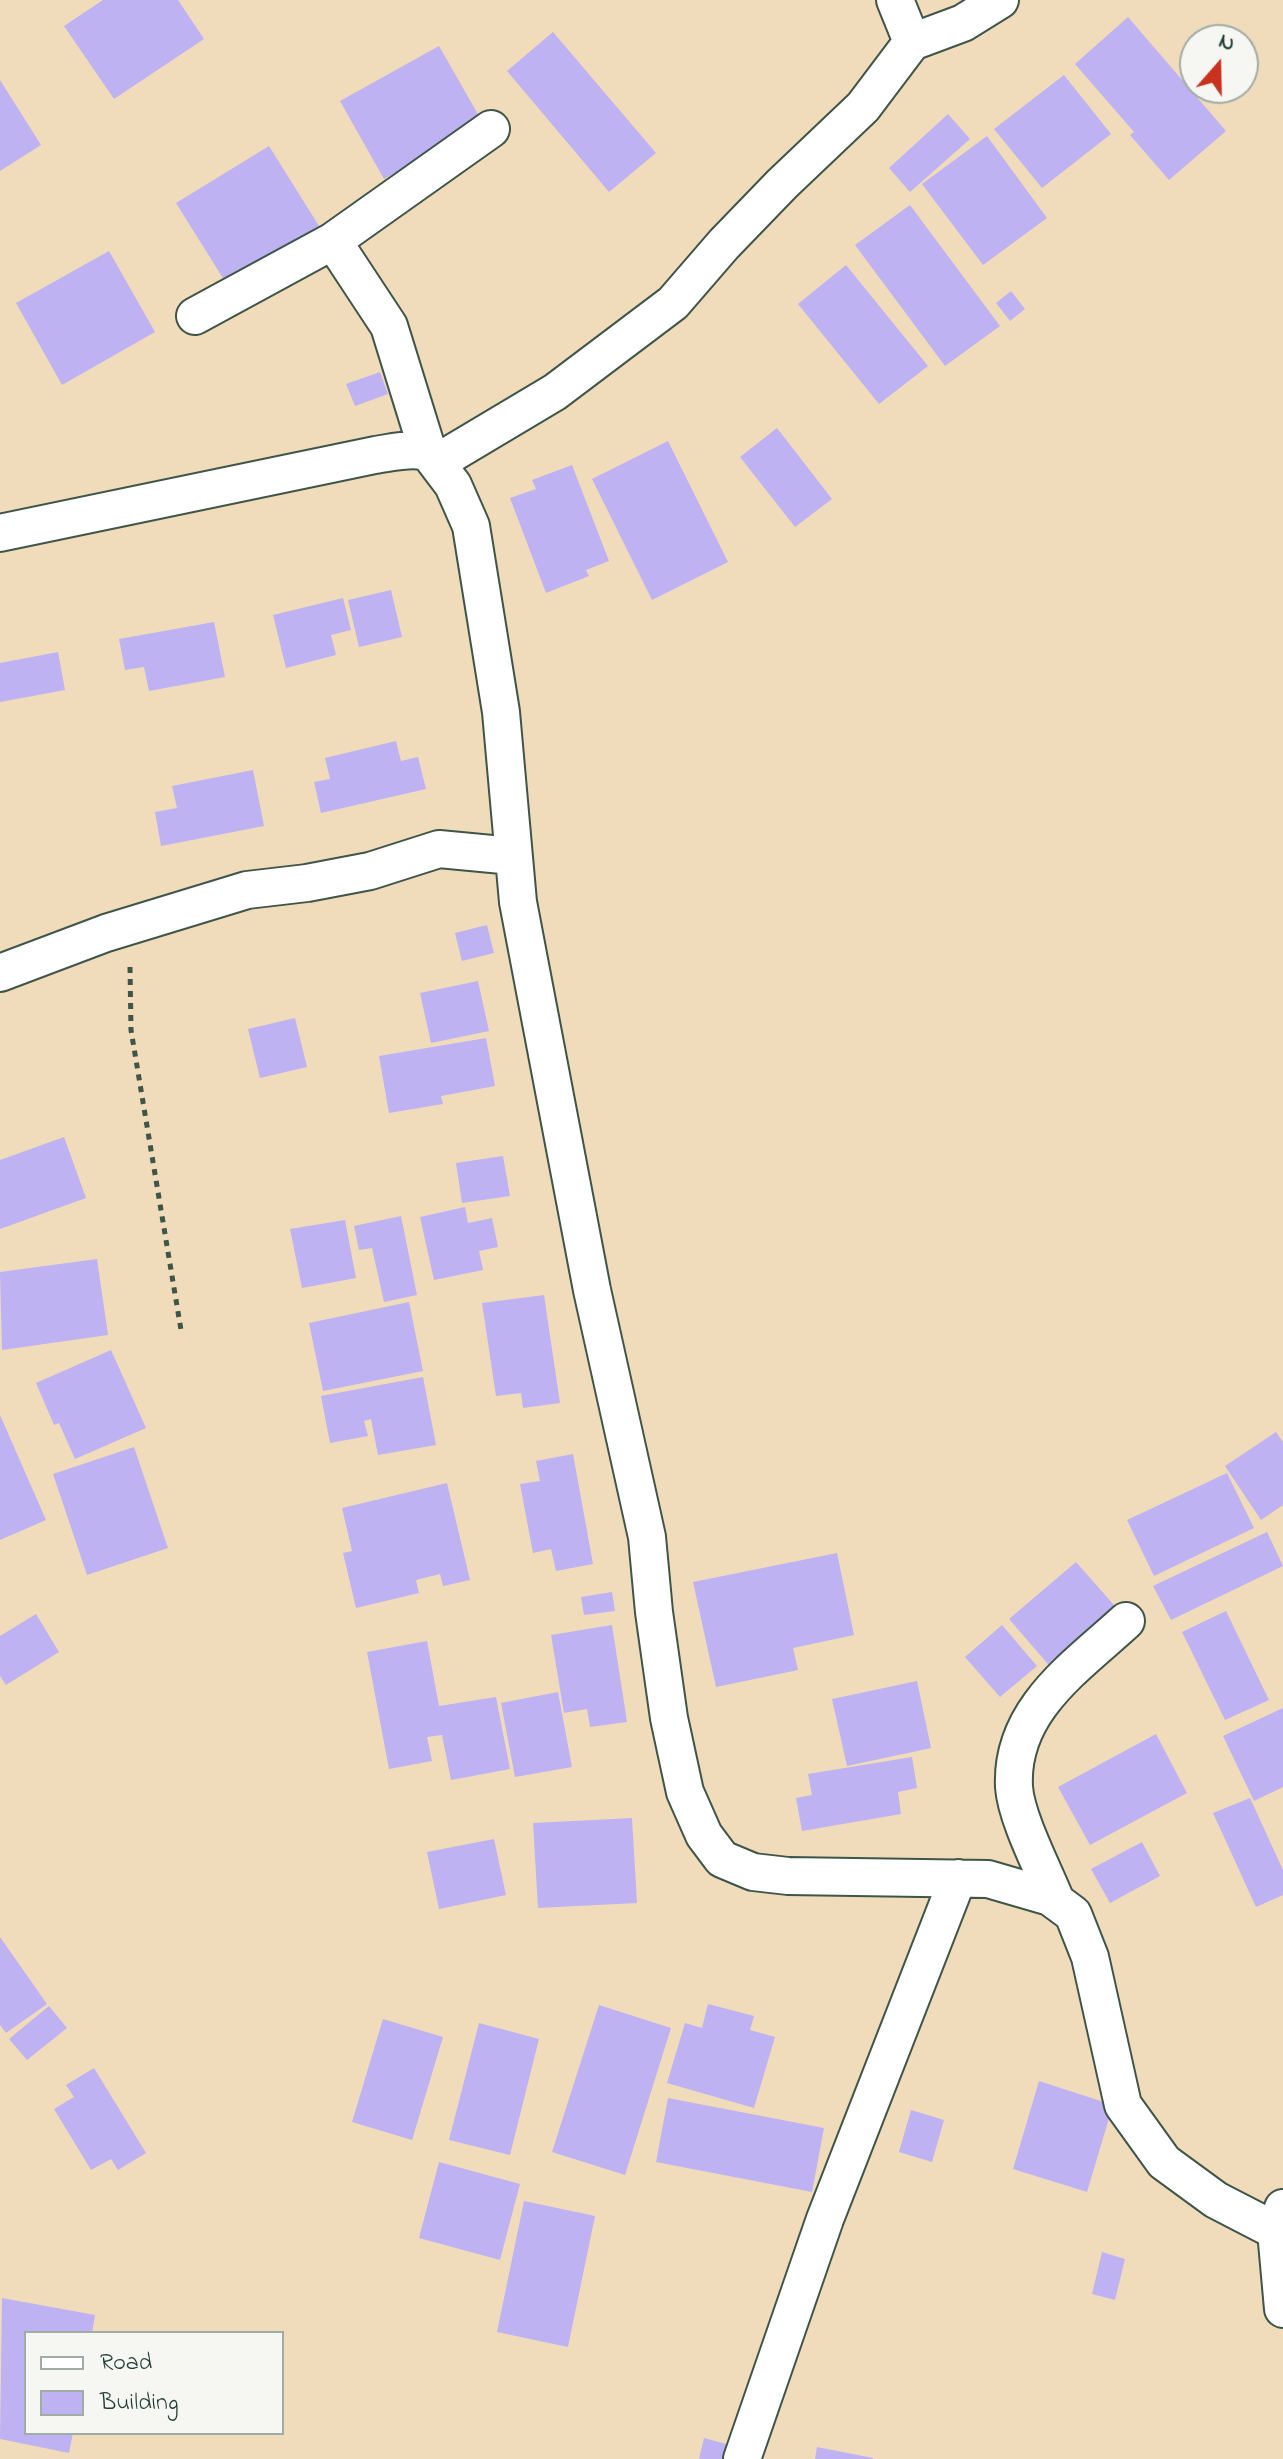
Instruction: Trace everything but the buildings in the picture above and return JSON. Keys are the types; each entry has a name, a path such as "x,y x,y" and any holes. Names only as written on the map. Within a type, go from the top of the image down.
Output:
{"street":[{"path":"895,0 912,42"},
{"path":"441,466 555,392 673,303 733,234 863,107 912,42 963,23 1000,0"},
{"path":"195,316 333,241 491,129"},
{"path":"333,241 389,326 441,466 471,526 498,697 518,902 592,1290 647,1537 669,1718 685,1792 704,1835 722,1859 753,1872 788,1876 988,1879 1050,1897 1073,1914 1090,1957 1123,2105 1164,2162 1216,2200 1280,2219 1283,2309"},
{"path":"0,533 375,455 407,451 441,466"},
{"path":"0,973 106,933 247,890 370,871 439,849 513,856"},
{"path":"1056,1901 1014,1787 1024,1728 1049,1691 1126,1621"},
{"path":"742,2459 825,2219 958,1878"}],"path":[{"path":"133,926 131,1030 181,1330"}]}
